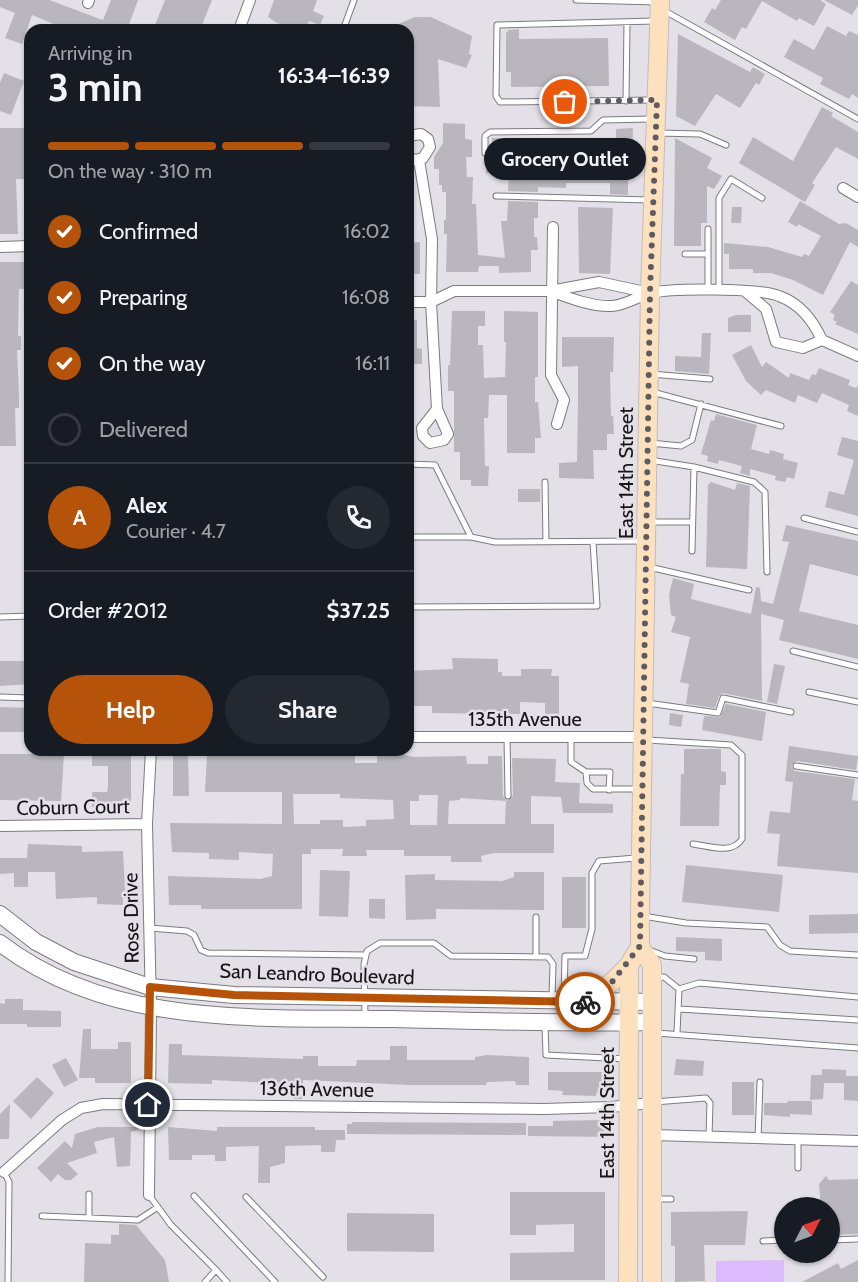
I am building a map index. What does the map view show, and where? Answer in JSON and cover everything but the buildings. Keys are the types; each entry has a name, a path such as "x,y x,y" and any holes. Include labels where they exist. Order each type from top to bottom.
{"main road":[{"name":"East 14th Street","path":"652,1282 652,965 640,946 640,915 648,541 650,293 660,8"},
{"name":"San Leandro Boulevard","path":"0,914 36,942 74,962 150,987 234,995 652,1002"},
{"path":"0,943 22,960 65,981 151,1008 233,1016 629,1022 652,1028"},
{"path":"586,1002 612,982 629,964 640,946"},
{"name":"East 14th Street","path":"628,1282 629,964"}],"street":[{"path":"241,24 250,0"},
{"path":"414,134 417,133 428,139 429,152 414,158 432,239 431,302 437,408"},
{"path":"843,188 858,196"},
{"path":"553,226 550,291 551,375 564,400 557,424"},
{"path":"0,247 24,246"},
{"path":"414,302 431,302 454,291 550,291 599,282 650,293"},
{"path":"550,291 571,299 611,306 650,293 670,290 746,292 779,296 812,317 822,340 858,356"},
{"path":"746,292 766,309 776,342 803,348 822,340"},
{"name":"135th Avenue","path":"414,737 642,738"},
{"name":"Rose Drive","path":"149,1194 148,1105 151,1008 147,824 151,756"},
{"name":"Coburn Court","path":"0,826 147,824"},
{"name":"136th Avenue","path":"2,1171 62,1119 81,1108 103,1104 543,1109 652,1102"},
{"path":"653,1135 858,1141"}],"lane":[{"path":"345,24 354,0"},
{"path":"576,0 660,8 858,119"},
{"path":"657,100 500,102 496,96 497,25 627,22 660,8"},
{"path":"626,101 627,22"},
{"path":"485,153 485,136 490,132 591,131 603,120 700,134 726,145"},
{"path":"713,291 719,198 731,179 762,198"},
{"path":"496,196 654,200"},
{"path":"708,229 708,254 713,291"},
{"path":"685,254 708,254"},
{"path":"649,383 710,379"},
{"path":"649,383 701,404 781,426"},
{"path":"649,452 681,446 692,440 701,404"},
{"path":"649,452 761,486 765,492 767,572"},
{"path":"414,464 435,465 471,537"},
{"path":"692,550 694,467"},
{"path":"544,483 546,542"},
{"path":"804,518 858,532"},
{"path":"648,522 692,522"},
{"path":"414,537 471,537 495,542 648,541"},
{"path":"414,606 597,606 593,542"},
{"path":"647,567 749,590"},
{"path":"0,617 24,616"},
{"path":"793,651 858,668"},
{"path":"809,692 858,702"},
{"path":"0,697 24,698"},
{"path":"643,702 718,713 723,698 791,712"},
{"path":"507,737 508,796"},
{"path":"571,737 571,762 586,772 610,772 609,790"},
{"path":"642,738 730,745 742,755 742,839 738,845 728,849 693,844"},
{"path":"796,766 858,775"},
{"path":"586,772 590,787 609,790 642,789"},
{"path":"558,1001 565,956 585,956 592,929 592,873 599,861 641,857"},
{"path":"640,915 686,923 766,927 780,945 790,951 858,955"},
{"path":"536,917 536,955"},
{"path":"150,928 187,931 194,935 201,950 208,953 366,955"},
{"path":"365,1019 366,955 367,951 380,943 434,943 451,956 536,955 548,957 553,964 558,1001"},
{"path":"640,946 665,956 694,958"},
{"path":"652,976 664,978 679,989"},
{"path":"679,989 699,983 858,997"},
{"path":"677,1033 679,989"},
{"path":"679,1009 858,1020"},
{"path":"545,1022 546,1055 628,1059"},
{"path":"652,1028 677,1033 858,1048"},
{"path":"758,1139 760,1083"},
{"path":"652,1102 665,1099 706,1098 710,1103 709,1137"},
{"path":"798,1140 798,1168"},
{"path":"2,1171 9,1182 8,1282"},
{"path":"89,1194 89,1218"},
{"path":"149,1194 171,1225 227,1282"},
{"path":"194,1196 275,1282"},
{"path":"246,1197 323,1277"},
{"path":"653,1199 671,1199"},
{"path":"42,1216 138,1220 158,1207"},
{"path":"840,1240 858,1239"},
{"path":"763,1241 774,1240"},
{"path":"205,1282 216,1270"}],"shaded area":[{"path":"774,1260 774,1263 784,1263 784,1282 716,1282 716,1261"}],"way so far":[{"path":"565,102 657,100 650,293 649,501 643,680 640,946 629,964 612,982 585,1002"}],"place":[{"name":"Grocery Outlet","path":"565,102"}],"route":[{"path":"148,1105 150,987 234,995 585,1002"}]}
